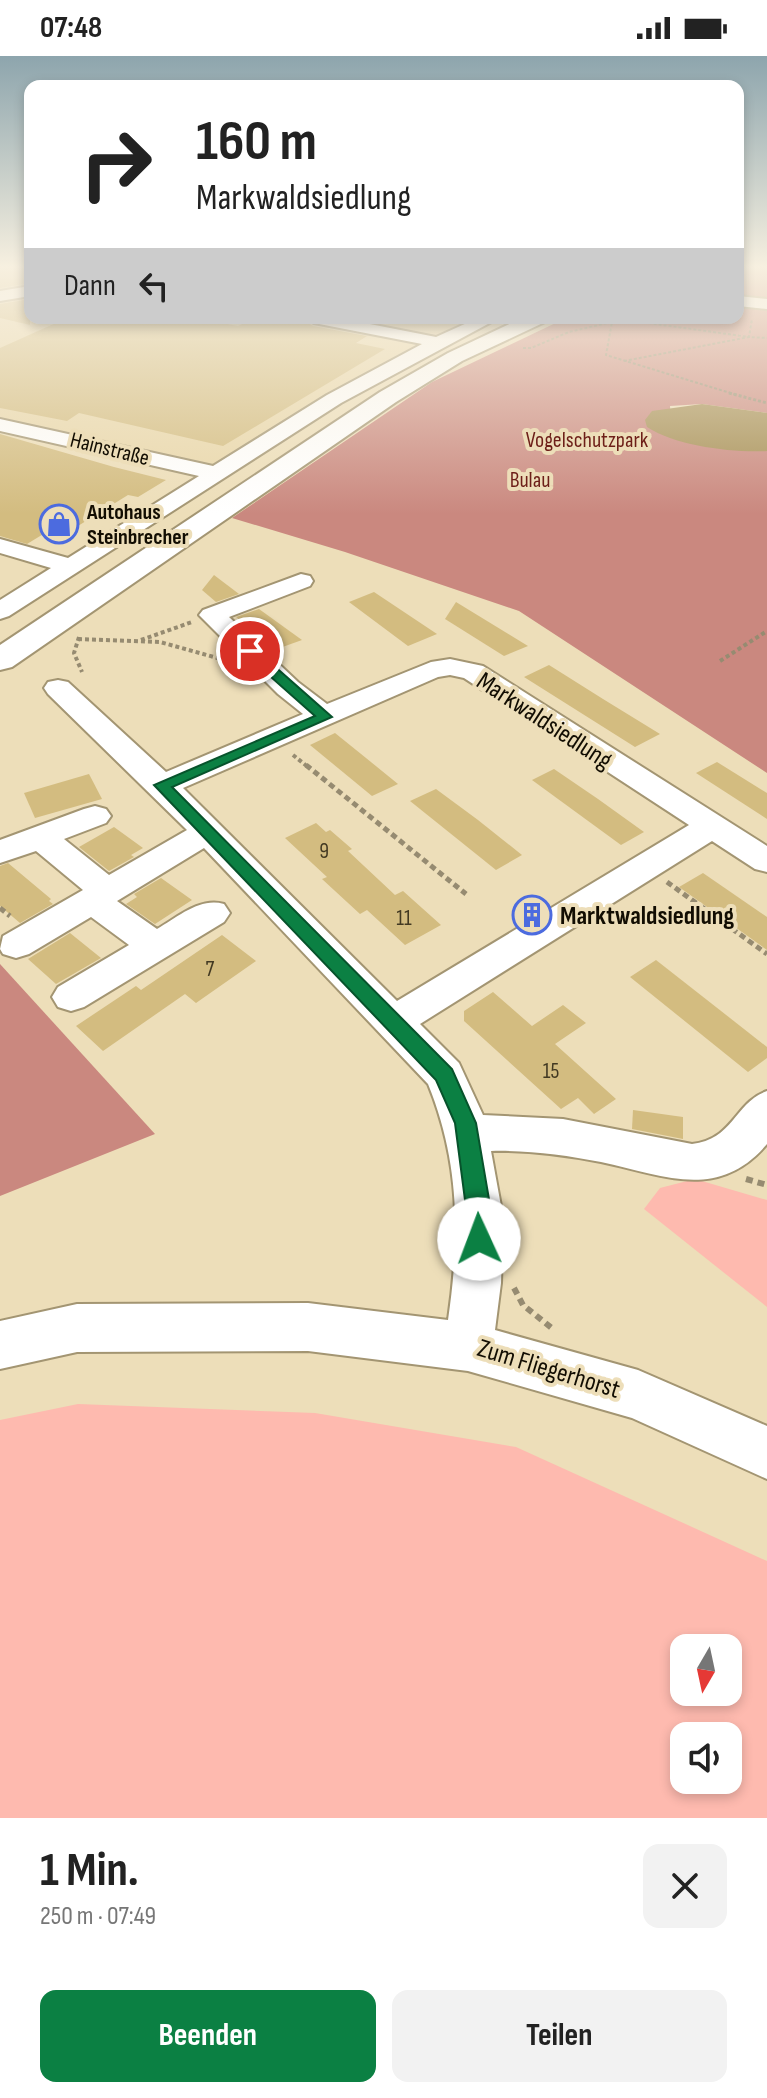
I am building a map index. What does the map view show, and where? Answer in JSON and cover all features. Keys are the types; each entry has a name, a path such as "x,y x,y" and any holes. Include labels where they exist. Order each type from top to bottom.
{"main road":[{"path":"0,634 365,397 449,349"},
{"path":"0,660 388,397 472,349"}],"street":[{"path":"0,611 334,399 425,349"},
{"name":"Hainstraße","path":"0,425 219,474"},
{"path":"0,546 71,566"},
{"path":"301,581 212,615 288,688 325,717"},
{"name":"Markwaldsiedlung","path":"162,785 431,670 450,667 473,672 767,861"},
{"name":"Zum Fliegerhorst","path":"58,688 162,785 445,1075 467,1134 480,1217 477,1283 468,1347 638,1395 767,1453"},
{"path":"0,852 95,816"},
{"path":"394,1022 523,940 648,868 711,826"},
{"path":"16,945 207,832"},
{"path":"40,837 156,947"},
{"path":"71,997 212,913"},
{"path":"467,1134 521,1132 556,1136 691,1163 729,1153 758,1127 767,1108"},
{"path":"0,1345 77,1328 308,1327 468,1347"}],"path":[{"path":"607,349 606,355 623,361 767,403"},
{"path":"623,361 685,349"},
{"path":"137,641 212,615"},
{"path":"720,661 767,631"},
{"path":"78,639 160,642 222,659"},
{"path":"273,740 466,894"},
{"path":"648,868 767,954"},
{"path":"508,1275 523,1305 549,1328 563,1332"}],"shaded area":[{"path":"0,349 413,349 229,474 70,434 0,422"},
{"path":"702,404 767,413 767,451 705,447 673,439 647,427 645,420 652,411"},
{"path":"695,1179 767,1200 767,1307 644,1209 660,1188"},
{"path":"78,1404 315,1413 516,1447 767,1561 767,1818 0,1818 0,1420"}],"green space":[{"name":"Bulau","path":"501,349 767,349 767,413 702,404 670,406 672,438 726,449 767,451 767,773 519,611 345,552 232,518 432,382"},
{"path":"0,964 155,1134 0,1196"}],"building":[{"path":"0,349 385,349 223,446 79,413 67,421 0,408"},
{"path":"0,434 166,480 138,497 128,495 65,534 50,530 27,544 0,536"},
{"path":"214,575 239,594 216,602 202,590"},
{"path":"374,592 437,634 408,646 349,602"},
{"path":"456,602 528,646 504,656 445,619"},
{"path":"259,609 302,640 277,649 236,617"},
{"path":"549,665 660,734 635,747 524,677"},
{"path":"335,733 398,784 372,796 310,745"},
{"path":"717,762 767,793 767,819 696,773"},
{"path":"554,769 644,832 621,845 532,780"},
{"path":"89,774 102,799 35,818 24,793"},
{"path":"436,789 522,855 496,870 410,801"},
{"path":"316,823 326,832 330,830 352,849 348,851 395,895 403,891 441,925 405,945 367,910 360,914 322,879 327,877 285,838"},
{"path":"114,827 143,848 131,855 134,857 109,871 79,847"},
{"path":"8,863 53,904 20,923 0,906 0,866"},
{"path":"703,873 767,917 767,950 679,887"},
{"path":"161,878 192,900 155,924 126,904 137,897 134,894"},
{"path":"70,933 101,958 56,984 28,959"},
{"path":"222,935 256,961 196,1003 185,994 103,1051 76,1026 136,986 141,990"},
{"path":"656,960 767,1047 767,1058 748,1072 630,977"},
{"path":"493,992 532,1026 563,1005 586,1023 555,1044 616,1099 594,1114 578,1098 561,1109 464,1021 464,1011"},
{"path":"633,1110 683,1117 683,1139 632,1129"}],"place":[{"name":"Autohaus Steinbrecher","path":"59,524"},
{"name":"Marktwaldsiedlung","path":"532,915"}],"route":[{"path":"250,651 288,688 325,717 162,785 445,1075 465,1123 480,1217 479,1239"}],"park label":[{"name":"Vogelschutzpark","path":"587,439"}]}
